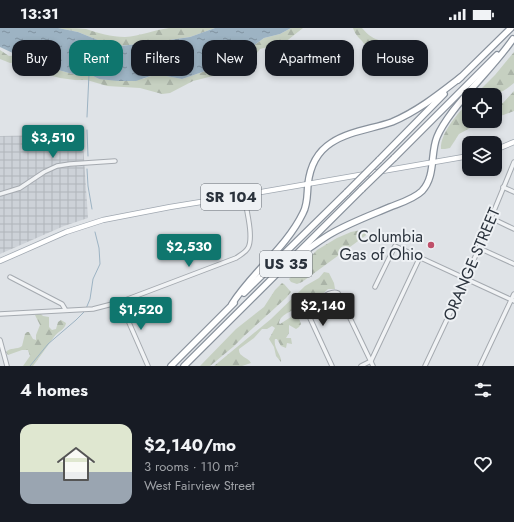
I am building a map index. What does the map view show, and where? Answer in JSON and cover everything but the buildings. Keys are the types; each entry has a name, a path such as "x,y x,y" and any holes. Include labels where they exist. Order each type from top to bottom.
{"highway":[{"name":"US 35","path":"171,366 379,160 502,35 511,28"},
{"path":"291,260 320,240 335,232 418,194 426,185 434,162 435,142 441,128 466,94 513,38"},
{"name":"US 35","path":"184,366 500,54"},
{"path":"232,304 239,293 296,227 304,212 312,166 319,153 332,142 392,122 414,111 461,77"}],"main road":[{"path":"502,147 514,142"},
{"name":"SR 104","path":"0,261 66,232 102,220 138,212 462,157"}],"street":[{"path":"0,194 20,188 44,172 57,166 115,161"},
{"name":"ORANGE STREET","path":"425,366 466,279 514,162"},
{"path":"503,187 514,192"},
{"path":"0,314 99,308 120,302 236,258 247,248 250,238 244,195"},
{"path":"491,218 514,229"},
{"path":"375,287 395,246 420,256 513,301"},
{"path":"478,248 514,264"},
{"path":"361,366 371,360 420,256"},
{"path":"10,277 62,304 65,309"},
{"path":"332,366 309,316 309,312 313,306 329,293 335,291 338,293 373,366"},
{"path":"480,366 513,301 514,294"},
{"path":"120,302 148,366"},
{"path":"0,340 7,366"}],"shaded area":[{"path":"82,128 88,218 64,226 0,254 0,136 54,135"}],"green space":[{"path":"58,28 86,29 110,36 125,37 169,28 215,28 190,37 170,40 131,40 131,45 123,46 123,40 98,40 78,32"},
{"path":"291,28 303,28 288,40 265,40 265,48 260,49 257,53 257,43 264,38 280,34"},
{"path":"353,28 362,28 378,40 362,40 362,41"},
{"path":"0,50 9,56 12,56 12,63 0,59"},
{"path":"514,52 514,83 502,92 502,88 482,88"},
{"path":"61,71 69,73 69,76 93,76 99,79 143,79 151,76 166,76 182,79 202,72 202,76 213,76 193,81 170,93 162,94 140,88 107,86 87,80 75,80 53,76 61,76"},
{"path":"514,91 514,111 502,115 503,103"},
{"path":"462,110 462,128 470,128 459,134 450,148 441,149 444,136 455,117"},
{"path":"366,229 370,231 365,236 302,282 297,284 291,282 289,279 317,250 337,238 351,232"},
{"path":"324,272 329,273 335,289 328,289 308,308 305,307 303,302 301,302 296,308 280,319 280,324 297,313 301,324 296,329 289,325 289,333 286,338 291,338 292,344 287,343 286,348 281,346 277,339 275,339 275,345 281,362 276,356 274,347 269,339 275,328 272,326 267,329 262,329 254,338 239,349 240,354 251,363 242,366 214,366 271,319 305,286 319,278"},
{"path":"282,283 291,292 286,298 210,366 200,366 236,329 264,307 275,290"},
{"path":"40,313 43,316 49,317 49,327 52,330 56,329 58,322 61,320 66,323 63,329 57,333 33,366 23,366 30,356 28,350 22,350 8,355 6,352 22,346 25,334 27,332 29,332 33,339 36,340 36,335 40,325 35,315"}],"water":[{"path":"0,28 58,28 78,32 98,40 69,40 69,73 61,71 61,40 12,40 12,53 0,47"},
{"path":"215,28 291,28 280,34 264,38 257,43 257,40 202,40 202,72 194,75 194,40 170,40 190,37"},
{"path":"131,45 131,76 150,76 136,81 99,79 93,76 123,76 123,46"},
{"path":"166,76 191,76 182,79"}],"waterway":[{"path":"87,117 89,76"},
{"path":"87,130 88,156"},
{"path":"87,169 92,209"},
{"path":"30,366 48,344 85,311 90,299 93,279 100,264 99,248 95,232"}],"place":[{"name":"Columbia Gas of Ohio","path":"431,245"}]}
